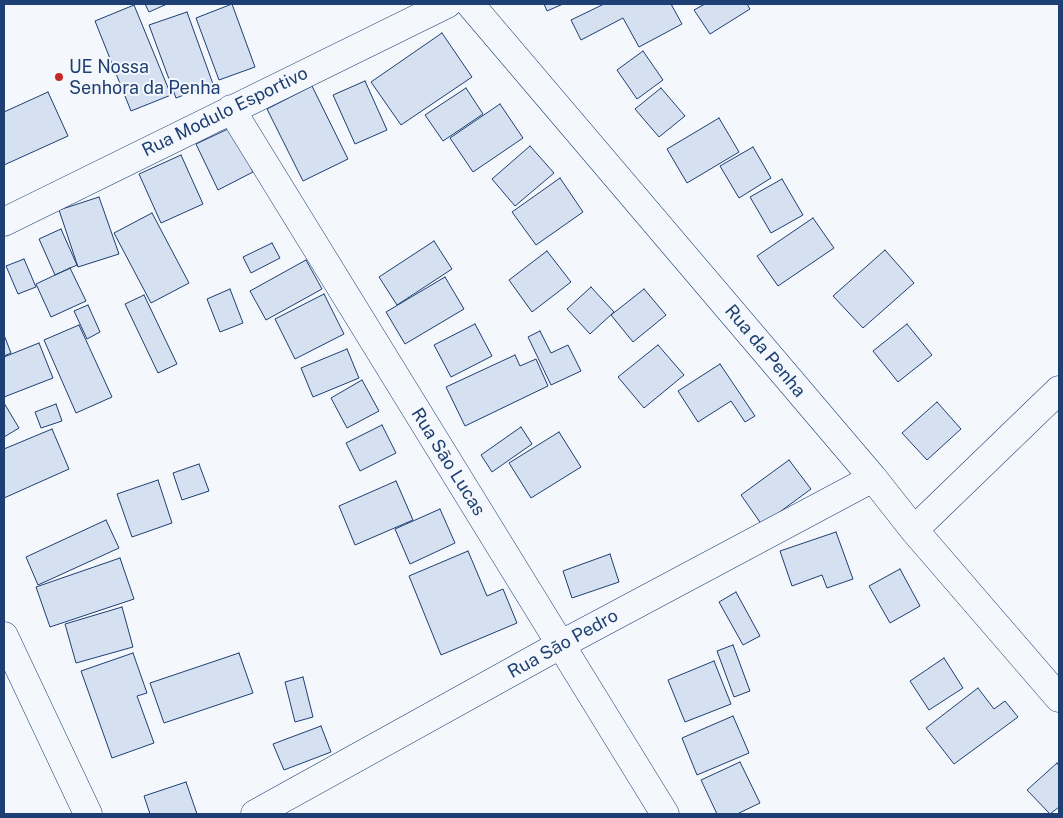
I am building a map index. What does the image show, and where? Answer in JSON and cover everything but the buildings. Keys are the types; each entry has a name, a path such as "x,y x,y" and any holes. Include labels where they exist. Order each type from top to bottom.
{"street":[{"name":"Rua Modulo Esportivo","path":"4,222 447,4"},
{"name":"Rua da Penha","path":"470,4 873,478 914,530 1059,698"},
{"name":"Rua São Lucas","path":"231,109 666,814"},
{"path":"914,530 1059,390"},
{"name":"Rua São Pedro","path":"255,814 560,645 873,478"},
{"path":"4,636 88,814"}],"place":[{"name":"UE Nossa Senhora da Penha","path":"59,77"}]}
